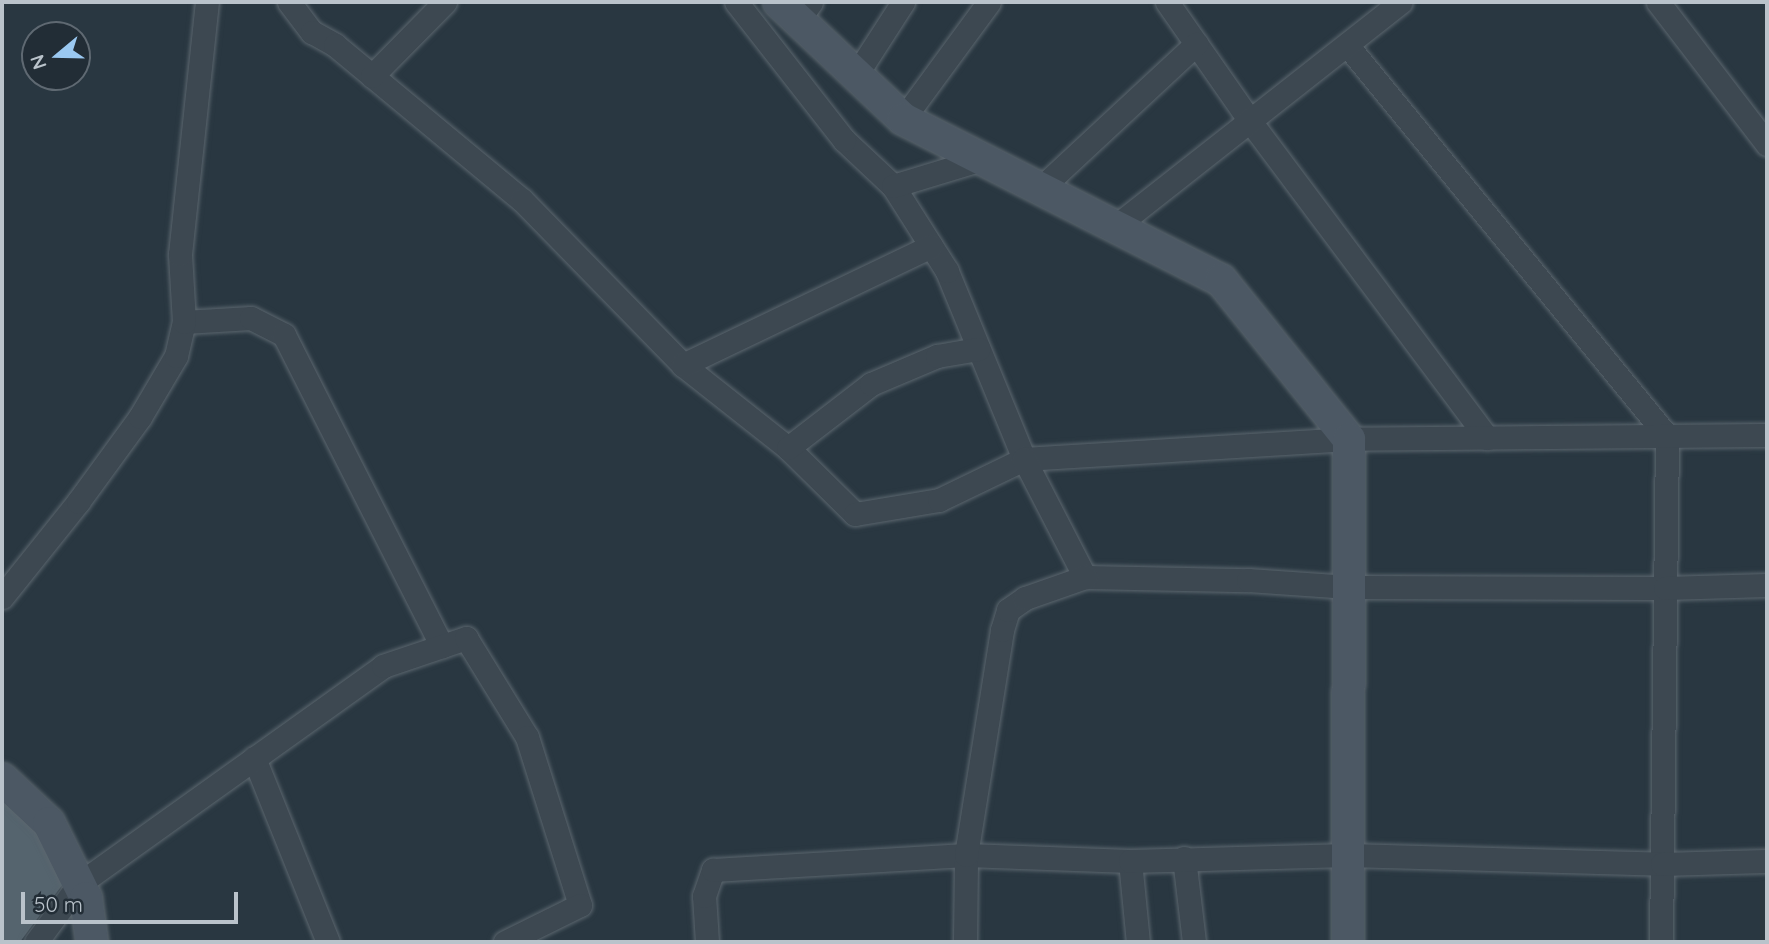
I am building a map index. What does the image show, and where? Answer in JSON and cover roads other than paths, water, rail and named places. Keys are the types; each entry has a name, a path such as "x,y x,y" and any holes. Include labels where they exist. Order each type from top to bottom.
{"street":[{"path":"2,597 78,502 140,417 176,356 184,322 180,254 207,2"},
{"path":"289,2 312,32 335,45 522,200 683,365 788,448 855,514 939,500 1024,459 1349,439 1767,435"},
{"path":"372,76 445,2"},
{"path":"736,2 844,140 893,186 947,271 1024,459 1085,577"},
{"path":"856,75 903,2"},
{"path":"903,119 989,2"},
{"path":"1167,2 1250,121 1487,438"},
{"path":"1116,226 1401,2"},
{"path":"1658,2 1760,119 1767,144"},
{"path":"796,8 856,75 903,119 1221,279 1349,439 1348,942"},
{"path":"1041,188 1196,44"},
{"path":"1347,45 1667,436 1661,942"},
{"path":"893,186 982,159"},
{"path":"683,365 931,246"},
{"path":"184,322 251,318 284,335 442,646"},
{"path":"788,448 871,384 937,356 978,349"},
{"path":"965,942 966,855 1002,630 1008,610 1025,598 1085,577 1248,580 1349,587 1665,588 1767,585"},
{"path":"36,942 79,884 383,666 466,638 527,737 580,905 505,942"},
{"path":"254,758 328,942"},
{"path":"3,783 48,823 86,898 92,942"},
{"path":"707,942 704,896 713,870 966,855 1130,861 1348,855 1661,864 1767,861"},
{"path":"1184,858 1194,942"},
{"path":"1130,861 1138,942"}]}
